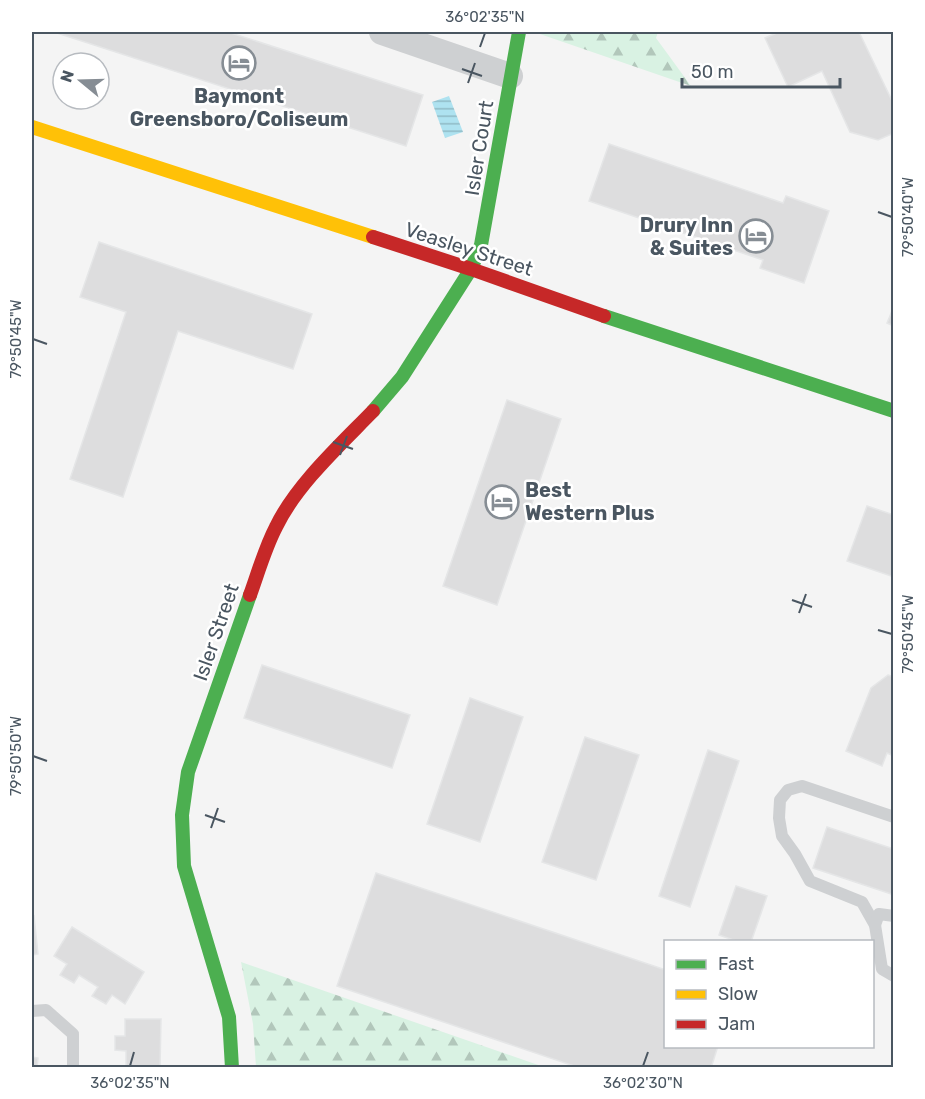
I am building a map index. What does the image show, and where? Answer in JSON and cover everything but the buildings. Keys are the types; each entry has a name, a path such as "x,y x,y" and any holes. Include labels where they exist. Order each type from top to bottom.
{"street":[{"path":"382,32 510,76"},
{"name":"Isler Court","path":"471,269 481,245 488,211 519,32"},
{"name":"Veasley Street","path":"32,127 471,269 635,327 894,411"},
{"name":"Isler Street","path":"232,1068 229,1017 184,866 182,814 188,772 241,618 276,526 310,477 378,406 402,377 471,269"}],"lane":[{"path":"894,817 802,786 788,790 780,800 779,818 782,836 810,881 862,902 875,925 882,969 894,976"},
{"path":"875,925 879,914 894,916"},
{"path":"32,1011 46,1010 74,1034 73,1068"}],"green space":[{"path":"658,32 656,38 691,86 537,33"},
{"path":"241,962 544,1067 256,1067 253,1024"}],"water":[{"path":"449,96 463,132 445,138 432,102"}],"traffic: fast":[{"path":"373,411 402,377 471,269 481,245 519,32"},
{"path":"604,316 894,411"},
{"path":"232,1068 229,1017 184,866 182,815 188,772 250,595"}],"traffic: slow":[{"path":"32,127 373,237"}],"traffic: jam":[{"path":"373,237 604,316"},
{"path":"250,595 268,543 295,496 320,466 373,411"}],"place":[{"name":"Baymont Greensboro/Coliseum","path":"239,63"},
{"name":"Drury Inn & Suites","path":"756,236"},
{"name":"Best Western Plus","path":"502,502"}]}
